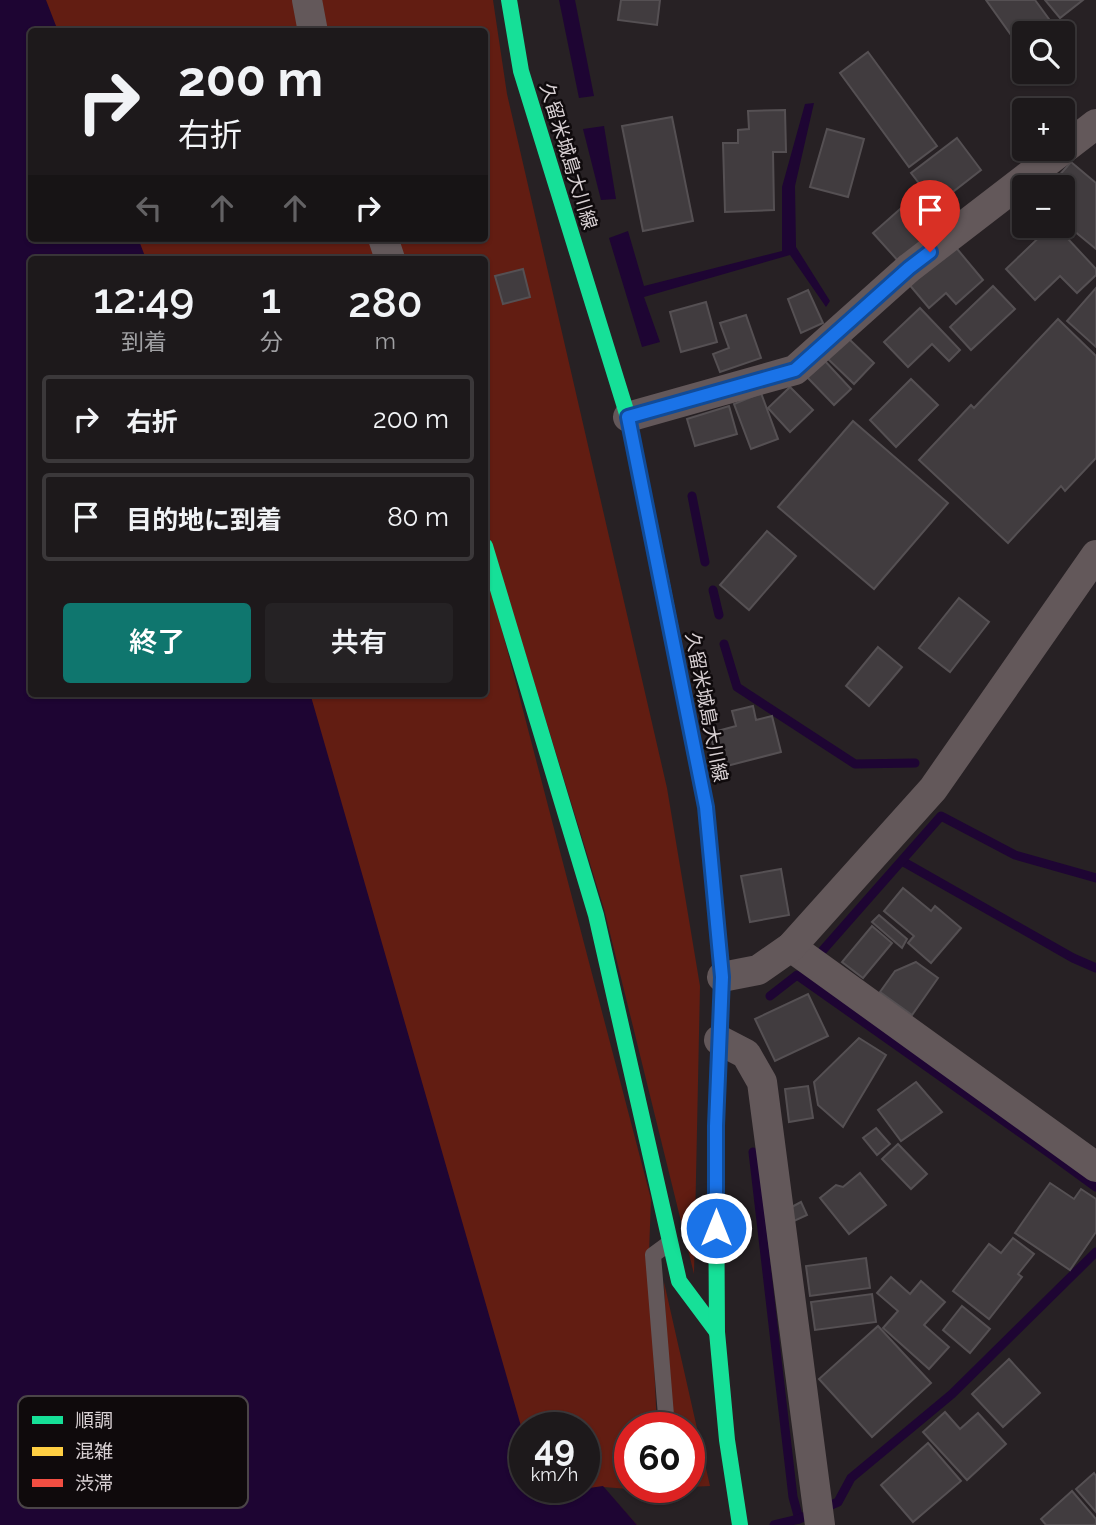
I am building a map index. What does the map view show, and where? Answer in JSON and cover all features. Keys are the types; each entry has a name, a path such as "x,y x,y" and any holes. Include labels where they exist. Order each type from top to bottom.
{"main road":[{"name":"久留米城島大川線","path":"509,0 521,71 628,417 706,807 722,977 716,1126 717,1332 727,1440 740,1525"},
{"path":"488,556 596,915 679,1281 717,1332"}],"street":[{"path":"307,0 312,28"},
{"path":"628,417 795,370 909,268 1096,124"},
{"path":"722,977 758,971 791,947 933,789 1096,555"},
{"path":"791,947 1096,1167"},
{"path":"719,1040 746,1054 762,1082 820,1525"}],"lane":[{"path":"666,1412 653,1255 670,1242"}],"shaded area":[{"path":"0,0 300,0 308,28 28,28"},
{"path":"0,0 46,0 57,28 28,28 28,242 140,242 145,256 28,256 28,697 311,697 517,1412 509,1412 509,1503 600,1503 600,1486 603,1486 614,1499 614,1503 618,1503 637,1525 0,1525"},
{"path":"317,0 493,0 507,94 667,788 700,986 694,1274 604,909 488,533 488,256 395,256 390,242 488,242 488,28 318,28"},
{"path":"559,0 575,0 594,96 579,98"},
{"path":"814,103 795,186 796,247 830,301 826,307 790,255 644,297 660,342 642,347 609,238 628,231 644,286 782,251 782,187 805,104"},
{"path":"604,126 616,199 601,200 583,129"},
{"path":"52,242 379,242 384,256 58,256"},
{"path":"488,576 651,1199 649,1253 656,1412 614,1412 614,1488 603,1487 614,1503 617,1503 637,1525 466,1525 246,697 488,697"},
{"path":"664,1282 693,1412 670,1412"},
{"path":"705,1464 710,1486 705,1486"}],"building":[{"path":"621,0 660,0 657,25 618,20"},
{"path":"986,0 1035,0 1050,21 1012,21 1012,36"},
{"path":"1045,0 1083,0 1060,18"},
{"path":"868,52 937,146 909,167 840,73"},
{"path":"785,110 786,152 773,152 774,210 725,212 723,143 738,143 738,130 749,129 748,111"},
{"path":"672,117 693,221 643,231 622,126"},
{"path":"827,129 864,139 848,197 810,187"},
{"path":"957,138 981,170 936,205 911,173"},
{"path":"1071,162 1096,183 1096,249 1075,232 1075,175 1060,175"},
{"path":"916,195 943,226 900,263 873,233"},
{"path":"1038,238 1067,238 1096,269 1096,275 1077,293 1060,276 1035,300 1006,269"},
{"path":"953,244 983,280 956,304 946,293 929,308 908,283"},
{"path":"523,269 530,297 503,304 495,276"},
{"path":"993,286 1015,309 971,350 950,327"},
{"path":"1096,288 1096,347 1067,321"},
{"path":"808,290 823,323 801,333 788,299"},
{"path":"706,302 717,342 681,352 670,312"},
{"path":"920,308 960,350 949,361 932,344 908,367 884,342"},
{"path":"746,315 761,358 720,372 713,354 729,348 720,323"},
{"path":"1058,319 1096,356 1096,458 1065,491 1061,486 1008,543 919,460 971,405 974,408"},
{"path":"848,338 874,363 854,384 827,358"},
{"path":"823,359 851,389 834,405 806,376"},
{"path":"911,379 938,405 896,447 870,420"},
{"path":"790,387 813,410 790,432 768,408"},
{"path":"761,393 778,439 751,449 734,404"},
{"path":"729,406 737,434 695,446 687,419"},
{"path":"853,421 948,503 874,589 778,507"},
{"path":"767,531 796,556 749,610 720,585"},
{"path":"959,598 989,622 950,672 919,648"},
{"path":"878,647 902,667 869,706 846,686"},
{"path":"753,706 756,720 772,716 781,752 719,768 710,733 736,726 732,711"},
{"path":"781,869 789,915 750,922 741,876"},
{"path":"903,888 931,911 935,906 961,928 931,963 908,943 914,936 884,911"},
{"path":"879,915 907,939 902,948 872,922"},
{"path":"872,926 892,943 863,978 842,962"},
{"path":"916,962 938,978 912,1015 880,992 895,971"},
{"path":"808,994 828,1036 775,1061 755,1019"},
{"path":"859,1038 886,1055 843,1127 818,1105 814,1082"},
{"path":"916,1082 942,1112 901,1141 878,1110"},
{"path":"808,1086 813,1118 789,1122 785,1089"},
{"path":"876,1128 890,1144 877,1155 863,1138"},
{"path":"898,1144 927,1174 911,1189 882,1159"},
{"path":"860,1173 886,1205 849,1234 820,1198 836,1185 843,1187"},
{"path":"1050,1183 1074,1199 1081,1189 1096,1199 1096,1232 1070,1270 1015,1233"},
{"path":"801,1202 807,1215 794,1221 788,1209"},
{"path":"1013,1238 1034,1254 1018,1274 1022,1277 989,1319 953,1291 989,1244 1001,1253"},
{"path":"866,1258 870,1288 810,1296 806,1266"},
{"path":"891,1277 910,1294 921,1281 945,1302 924,1325 949,1347 929,1369 883,1328 898,1311 877,1293"},
{"path":"872,1294 876,1322 815,1330 811,1302"},
{"path":"962,1306 990,1329 970,1353 943,1330"},
{"path":"878,1326 931,1383 872,1437 819,1379"},
{"path":"1009,1359 1040,1393 1003,1427 972,1394"},
{"path":"945,1412 960,1429 978,1413 1006,1444 967,1480 923,1432"},
{"path":"928,1443 961,1481 913,1522 881,1485"},
{"path":"1094,1473 1096,1476 1096,1512 1076,1489"},
{"path":"1072,1491 1096,1519 1096,1524 1046,1525 1041,1519"}],"waterway":[{"path":"692,496 705,562"},
{"path":"713,590 719,615"},
{"path":"724,644 737,687 855,764 915,763"},
{"path":"823,950 941,816 1015,855 1096,878"},
{"path":"902,861 1073,958 1096,968"},
{"path":"770,996 797,975 1096,1187"},
{"path":"753,1152 793,1497 799,1519"},
{"path":"774,1525 799,1519 838,1502 851,1478 952,1394 1096,1252"}],"traffic: fast":[{"path":"509,0 521,71 628,417 661,580"},
{"path":"488,556 596,915 679,1281 717,1332"},
{"path":"716,1172 717,1332 727,1440 740,1525"}],"traffic: slow":[{"path":"661,580 706,807 719,946"}],"traffic: jam":[{"path":"716,1172 722,977 719,946"}],"route":[{"path":"716,1228 716,1126 722,977 706,807 628,417 795,370 930,252"}]}
